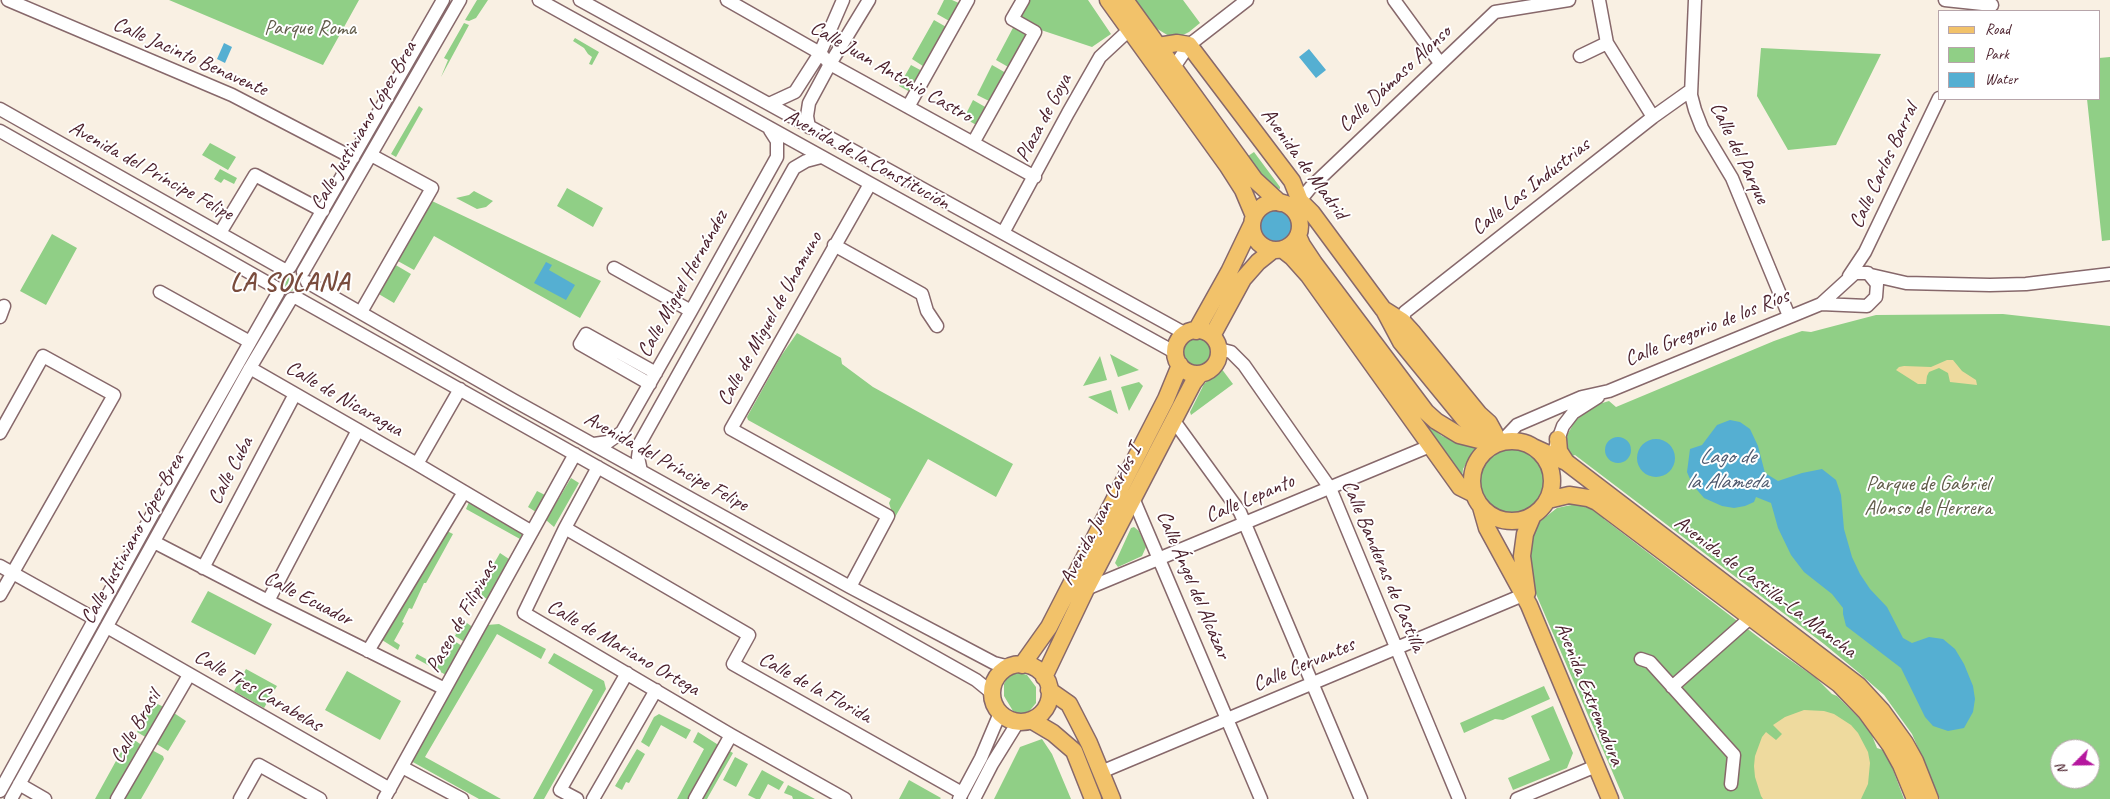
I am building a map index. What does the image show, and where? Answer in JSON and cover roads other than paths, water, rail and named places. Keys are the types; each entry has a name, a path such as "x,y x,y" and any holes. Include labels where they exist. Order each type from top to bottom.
{"main road":[{"path":"1108,0 1243,190 1253,220 1253,233 1258,242 1264,247 1278,250 1292,257 1309,276 1460,487 1478,500 1492,516 1508,521 1520,520 1533,515 1548,500 1555,461 1559,451 1558,439"},
{"name":"Avenida de Madrid","path":"1125,0 1255,180 1291,204 1312,213 1383,309 1401,342 1464,419 1479,431 1498,441"},
{"path":"1158,46 1177,43 1188,45"},
{"name":"Avenida de Madrid","path":"1188,45 1292,182 1291,204"},
{"path":"1253,220 1260,209 1266,205 1291,204 1300,220 1298,236 1302,246 1426,412 1442,425 1459,435 1498,441"},
{"name":"Avenida Juan Carlos I","path":"1203,337 1229,272 1253,220"},
{"path":"1278,250 1292,244 1298,236"},
{"name":"Avenida Juan Carlos I","path":"1016,666 1050,627 1166,399 1178,359 1178,343 1203,337 1258,262 1278,250"},
{"name":"Avenida de Madrid","path":"1383,309 1402,321 1479,414 1489,423 1498,441"},
{"name":"Avenida Juan Carlos I","path":"1046,684 1086,589 1193,383 1200,374 1208,371 1215,365 1218,357 1203,337"},
{"path":"1178,359 1187,371 1200,374"},
{"path":"1478,500 1472,481 1474,468 1480,457 1498,441"},
{"name":"Avenida de Castilla-La Mancha","path":"1498,441 1518,441 1533,447 1555,461 1858,685 1882,711 1904,743 1915,761 1930,799"},
{"name":"Avenida de Castilla-La Mancha","path":"1548,500 1569,496 1588,498 1597,502 1839,684 1866,712 1890,745 1901,765 1915,799"},
{"name":"Avenida Extremadura","path":"1478,500 1487,528 1526,600 1610,799"},
{"name":"Avenida Extremadura","path":"1526,600 1522,556 1525,534 1533,515"},
{"path":"1094,799 1074,751 1053,733 1024,721 1009,720 1000,713 994,704 992,693 998,676 1016,666 1034,668 1046,684 1069,704 1089,743 1112,799"},
{"path":"1024,721 1038,716 1045,708 1049,698 1046,684"}],"street":[{"name":"Calle Jacinto Benavente","path":"8,0 232,95 353,158"},
{"name":"Calle Justiniano López Brea","path":"287,268 323,211 444,0"},
{"name":"Calle Justiniano López Brea","path":"305,277 371,155 460,0"},
{"name":"Avenida de la Constitución","path":"539,0 870,184 1178,359"},
{"name":"Avenida de la Constitución","path":"580,0 1003,233 1203,337"},
{"name":"Calle Juan Antonio Castro","path":"728,0 820,53 830,64 1034,177"},
{"path":"768,104 795,92 820,53 844,0"},
{"path":"810,127 808,116 809,103 869,0"},
{"path":"908,107 968,0"},
{"path":"973,143 1035,32 1012,19 1023,0"},
{"path":"1174,67 1188,45 1247,0"},
{"path":"1394,0 1440,63"},
{"name":"Calle Dámaso Alonso","path":"1291,204 1311,188 1495,12 1569,0"},
{"path":"1599,0 1607,43 1653,117"},
{"name":"Calle del Parque","path":"1695,0 1691,90 1693,105 1699,123 1732,178 1789,316"},
{"path":"1945,0 1991,5"},
{"name":"Plaza de Goya","path":"1003,233 1100,57 1129,30"},
{"path":"1580,56 1607,43"},
{"name":"Calle Las Industrias","path":"1402,321 1405,312 1653,117 1691,90"},
{"name":"Calle Carlos Barral","path":"1846,281 1865,252 1938,100"},
{"name":"Avenida del Príncipe Felipe","path":"0,109 220,233 287,268"},
{"name":"Calle Miguel Hernández","path":"594,444 608,442 622,432 777,157 775,135 766,127"},
{"name":"Avenida del Príncipe Felipe","path":"0,131 276,290"},
{"path":"361,312 432,188 371,155"},
{"name":"Calle Miguel Hernández","path":"642,470 638,457 640,443 794,168 806,161 821,157"},
{"path":"220,233 255,176 323,211"},
{"name":"Calle de Miguel de Unamuno","path":"850,587 888,516 731,429 870,184"},
{"path":"834,245 922,294 927,312 937,326"},
{"name":"Calle Carlos Barral","path":"1865,252 1865,264 1869,274"},
{"path":"287,268 305,277 305,291 294,299 284,298 276,290 276,276 287,268"},
{"path":"614,268 691,310"},
{"name":"Calle Gregorio de los Ríos","path":"1821,304 1857,273 1906,283 2026,284 2110,274"},
{"path":"1869,274 1878,285 1877,296"},
{"name":"Avenida del Príncipe Felipe","path":"305,277 361,312 513,400 850,587 994,663 1016,666"},
{"path":"1846,281 1845,295 1853,304"},
{"name":"Calle Gregorio de los Ríos","path":"1609,390 1821,304 1865,306 1891,288 1906,283"},
{"name":"Calle Justiniano López Brea","path":"0,791 156,506 250,342 276,290"},
{"path":"160,292 250,342"},
{"name":"Calle Justiniano López Brea","path":"11,799 250,368 294,299"},
{"name":"Avenida del Príncipe Felipe","path":"294,299 460,389 976,680 992,693"},
{"path":"586,334 653,379 580,344 586,334"},
{"name":"Calle Banderas de Castilla","path":"1203,337 1231,352 1244,365 1330,488 1459,799"},
{"path":"0,433 43,356 114,394 0,595"},
{"name":"Calle de Nicaragua","path":"250,368 532,532"},
{"name":"Calle de Nicaragua","path":"417,464 460,389"},
{"path":"1498,441 1517,425 1582,397 1609,390"},
{"path":"1558,439 1562,426 1573,413 1609,390"},
{"name":"Calle Cuba","path":"203,568 296,394"},
{"path":"1174,421 1240,512 1361,799"},
{"path":"268,601 358,430"},
{"name":"Calle Lepanto","path":"1086,589 1430,446"},
{"name":"Paseo de Filipinas","path":"387,794 575,454"},
{"name":"Calle de Mariano Ortega","path":"598,467 565,528 524,613 731,735 845,799"},
{"path":"368,651 464,492"},
{"name":"Calle Ángel del Alcázar","path":"1134,498 1161,558 1261,799"},
{"name":"Calle de la Florida","path":"565,528 749,635 733,664 961,796"},
{"name":"Calle Ecuador","path":"154,542 445,689"},
{"path":"0,566 95,619"},
{"name":"Calle Cervantes","path":"1101,772 1396,648 1526,600"},
{"path":"1672,687 1750,618"},
{"name":"Calle Tres Carabelas","path":"107,627 387,794"},
{"path":"1641,659 1650,662 1734,755 1731,784"},
{"path":"577,799 560,790 627,673"},
{"name":"Calle Brasil","path":"117,799 190,675"},
{"path":"593,799 656,690"},
{"path":"961,796 1000,713"},
{"path":"974,799 992,764 1024,721"},
{"path":"695,799 731,735"},
{"path":"240,799 259,765 320,799"},
{"path":"1518,799 1596,766"},
{"path":"402,767 462,799"},
{"path":"19,784 45,799"}],"water":[{"path":"224,43 232,47 225,63 217,59"},
{"path":"1309,49 1326,70 1316,78 1299,57"},
{"path":"1276,210 1288,214 1292,226 1288,238 1276,242 1264,238 1260,226 1264,214"},
{"path":"546,262 552,265 549,270 575,285 566,300 534,283"},
{"name":"Lago de la Alameda","path":"1730,420 1740,422 1750,429 1758,446 1765,473 1778,481 1822,469 1836,480 1841,495 1844,529 1852,557 1870,589 1887,607 1903,638 1912,643 1929,637 1943,639 1955,649 1964,664 1973,686 1975,699 1973,712 1964,728 1948,731 1933,726 1925,717 1901,668 1846,626 1843,608 1832,594 1804,572 1791,555 1778,528 1771,503 1756,497 1754,502 1745,506 1734,508 1722,506 1704,498 1692,484 1687,472 1690,449 1702,445 1717,425"},
{"path":"1618,437 1627,441 1631,450 1627,459 1618,463 1609,459 1605,450 1609,441"},
{"path":"1656,439 1670,444 1675,458 1670,472 1656,477 1642,472 1637,458 1642,444"}],"district":[{"name":"LA SOLANA","path":"290,283"}],"park label":[{"name":"Parque Roma","path":"310,28"},
{"name":"Parque de Gabriel Alonso de Herrera","path":"1928,496"}]}
